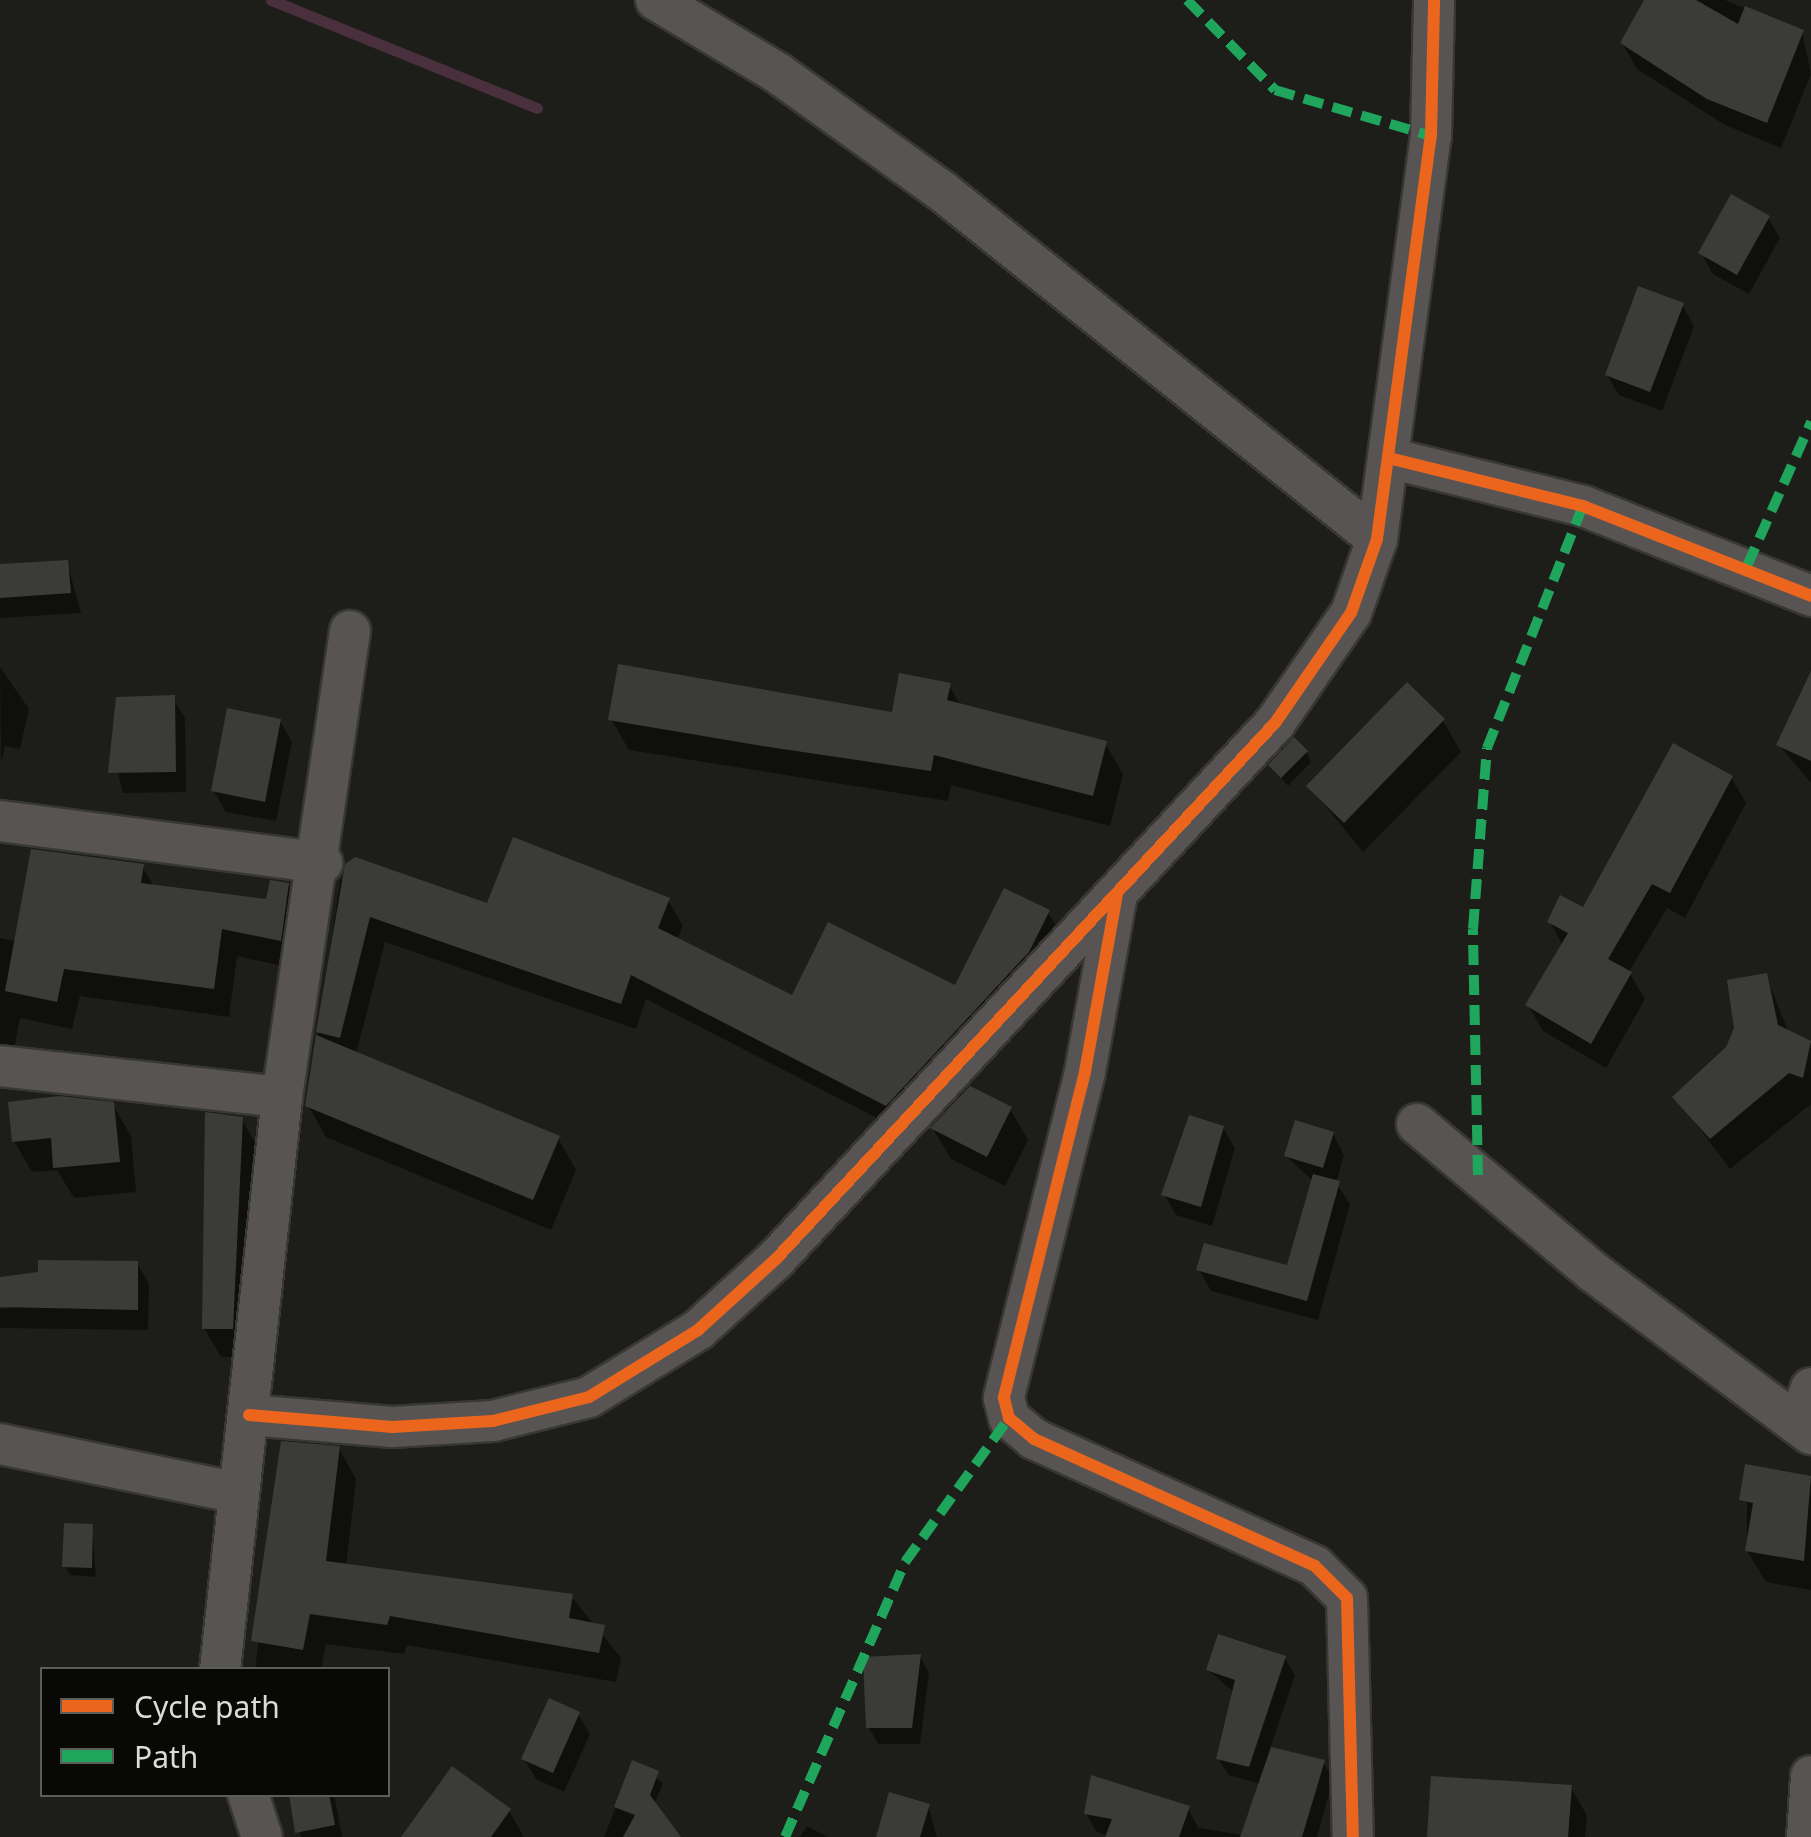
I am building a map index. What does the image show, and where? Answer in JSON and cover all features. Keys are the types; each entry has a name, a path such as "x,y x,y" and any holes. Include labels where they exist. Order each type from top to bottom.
{"street":[{"path":"656,0 779,74 942,192 1055,291 1378,539"},
{"path":"249,1415 409,1426 494,1421 589,1397 698,1330 776,1259 1276,723 1351,613 1378,539 1393,459 1431,136 1434,0"},
{"path":"1393,459 1583,506 1811,596"},
{"path":"220,1667 234,1492 249,1415 282,1097 322,862 350,632"},
{"path":"0,821 322,862"},
{"path":"1117,894 1084,1072 1004,1398 1008,1418 1034,1439 1315,1566 1346,1598 1353,1837"},
{"path":"0,1066 282,1097"},
{"path":"1417,1124 1592,1271 1807,1414"},
{"path":"0,1444 234,1492"},
{"path":"1806,1837 1811,1776"},
{"path":"249,1797 260,1837"}],"building":[{"path":"1644,0 1696,0 1738,24 1745,6 1804,30 1767,123 1707,99 1620,43"},
{"path":"1731,194 1770,216 1737,275 1698,253"},
{"path":"1638,286 1684,303 1650,392 1605,375"},
{"path":"68,560 71,593 0,598 0,564"},
{"path":"618,664 892,712 899,673 951,683 947,700 1107,741 1093,796 934,755 931,771 769,747 608,720"},
{"path":"1811,671 1811,761 1776,745"},
{"path":"1407,682 1445,719 1344,823 1306,786"},
{"path":"175,695 176,772 108,773 116,697"},
{"path":"227,708 281,719 265,802 211,791"},
{"path":"1294,737 1308,751 1281,778 1268,765"},
{"path":"1673,743 1733,776 1670,893 1652,884 1608,959 1632,972 1591,1044 1525,1005 1568,933 1547,922 1560,895 1583,907"},
{"path":"513,837 670,898 658,928 792,995 828,922 955,985 1004,888 1050,910 1029,952 886,1106 631,975 621,1004 370,917 340,1038 316,1032 345,864 355,857 487,903"},
{"path":"31,849 144,864 141,883 266,899 270,880 289,883 281,941 222,929 214,989 64,969 57,1002 5,991"},
{"path":"1767,973 1778,1025 1811,1041 1803,1078 1789,1073 1710,1139 1672,1097 1726,1047 1734,1028 1727,980"},
{"path":"316,1035 560,1136 533,1200 305,1106"},
{"path":"970,1086 1012,1107 987,1157 930,1128"},
{"path":"59,1096 114,1102 120,1162 53,1168 51,1138 12,1142 8,1102"},
{"path":"205,1112 243,1117 233,1329 202,1329"},
{"path":"1189,1115 1224,1126 1201,1207 1161,1195"},
{"path":"1295,1120 1334,1132 1323,1168 1284,1156"},
{"path":"1313,1174 1340,1181 1307,1301 1196,1270 1204,1243 1287,1265"},
{"path":"38,1260 138,1261 138,1310 0,1307 0,1277 38,1272"},
{"path":"281,1441 340,1446 326,1561 573,1594 569,1618 605,1625 599,1653 390,1616 387,1625 310,1614 303,1650 251,1641"},
{"path":"1745,1464 1811,1476 1804,1561 1745,1551 1753,1503 1739,1500"},
{"path":"64,1523 93,1524 92,1568 62,1567"},
{"path":"1218,1634 1286,1656 1249,1767 1216,1759 1235,1680 1206,1670"},
{"path":"921,1654 912,1728 866,1728 863,1657"},
{"path":"549,1698 580,1712 553,1773 521,1759"},
{"path":"1271,1747 1325,1760 1302,1837 1240,1837"},
{"path":"632,1760 659,1771 650,1795 681,1837 623,1837 635,1815 614,1807"},
{"path":"452,1766 511,1809 491,1837 401,1837"},
{"path":"1091,1775 1190,1806 1179,1837 1105,1837 1112,1819 1084,1814"},
{"path":"1431,1776 1572,1785 1568,1837 1427,1837"},
{"path":"889,1792 930,1804 920,1837 876,1837"},
{"path":"289,1797 330,1797 335,1825 295,1833"}],"waterway":[{"path":"271,0 537,108"}],"marked path":[{"path":"1187,0 1275,90 1431,136"},
{"path":"1747,566 1811,422"},
{"path":"1478,1175 1473,929 1487,748 1583,506"},
{"path":"785,1837 905,1562 1009,1418"}],"cycle path":[{"path":"249,1415 392,1427 493,1421 589,1397 698,1330 776,1259 1275,723 1351,613 1377,539 1431,136 1434,0"},
{"path":"1393,459 1583,506 1811,596"},
{"path":"1117,894 1085,1072 1004,1398 1009,1418 1034,1439 1315,1566 1347,1598 1353,1837"}]}
